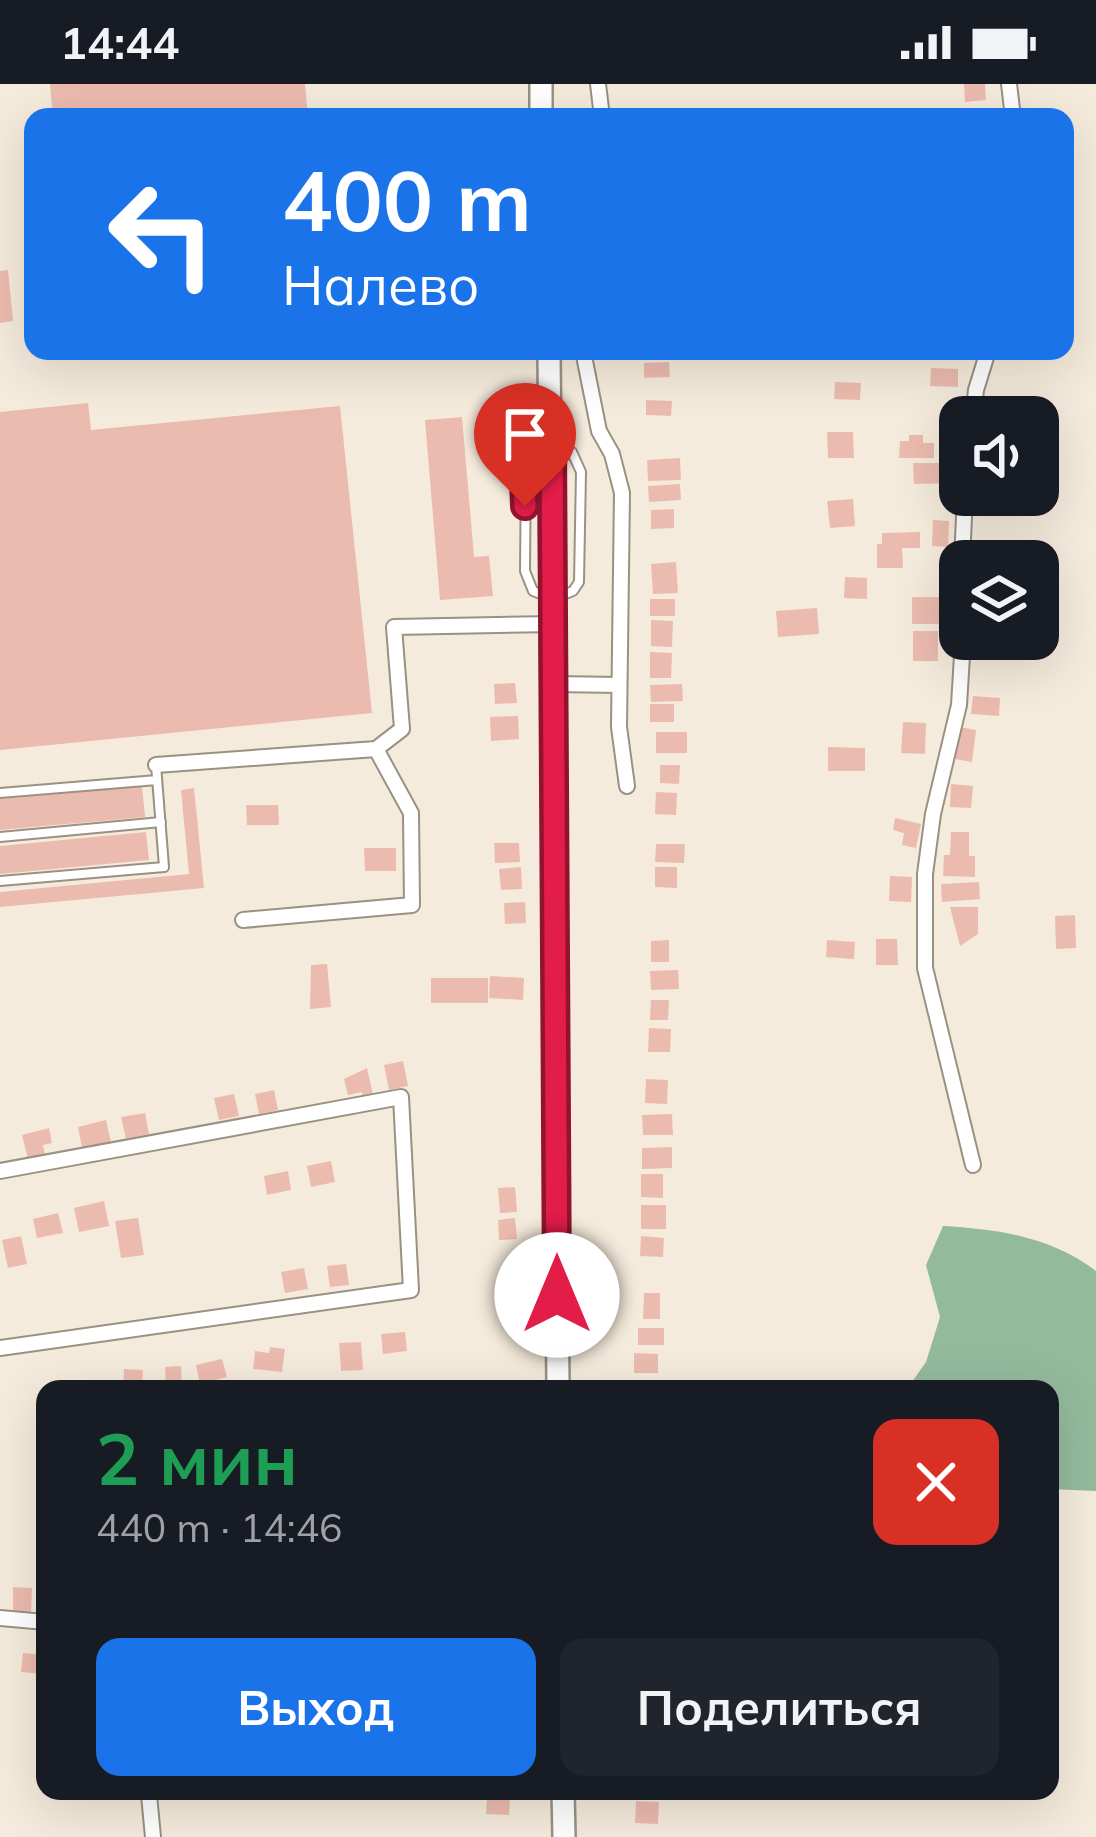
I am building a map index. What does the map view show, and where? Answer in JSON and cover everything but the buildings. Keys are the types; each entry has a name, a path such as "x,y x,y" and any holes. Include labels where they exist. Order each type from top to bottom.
{"main road":[{"path":"549,360 558,1380"},
{"path":"563,1800 564,1837"}],"street":[{"path":"584,360 599,431 612,454 622,493 619,727 627,786"},
{"path":"975,396 985,360"},
{"path":"156,772 376,749 402,729 394,627 554,624"},
{"path":"962,660 959,705 933,814 925,874 925,968 974,1165"},
{"path":"554,684 620,686"},
{"path":"243,920 412,905 411,813 376,749"},
{"path":"0,1171 401,1097 411,1290 0,1348"},
{"path":"0,1618 36,1621"},
{"path":"150,1800 154,1837"}],"lane":[{"path":"0,793 156,772 164,867 0,881"},
{"path":"0,837 161,822"}],"green space":[{"path":"943,1226 1023,1237 1061,1250 1096,1271 1096,1491 1059,1489 1059,1380 913,1380 926,1362 940,1317 926,1265"}],"route":[{"path":"525,506 526,462 532,453 552,444 557,1295"}]}
